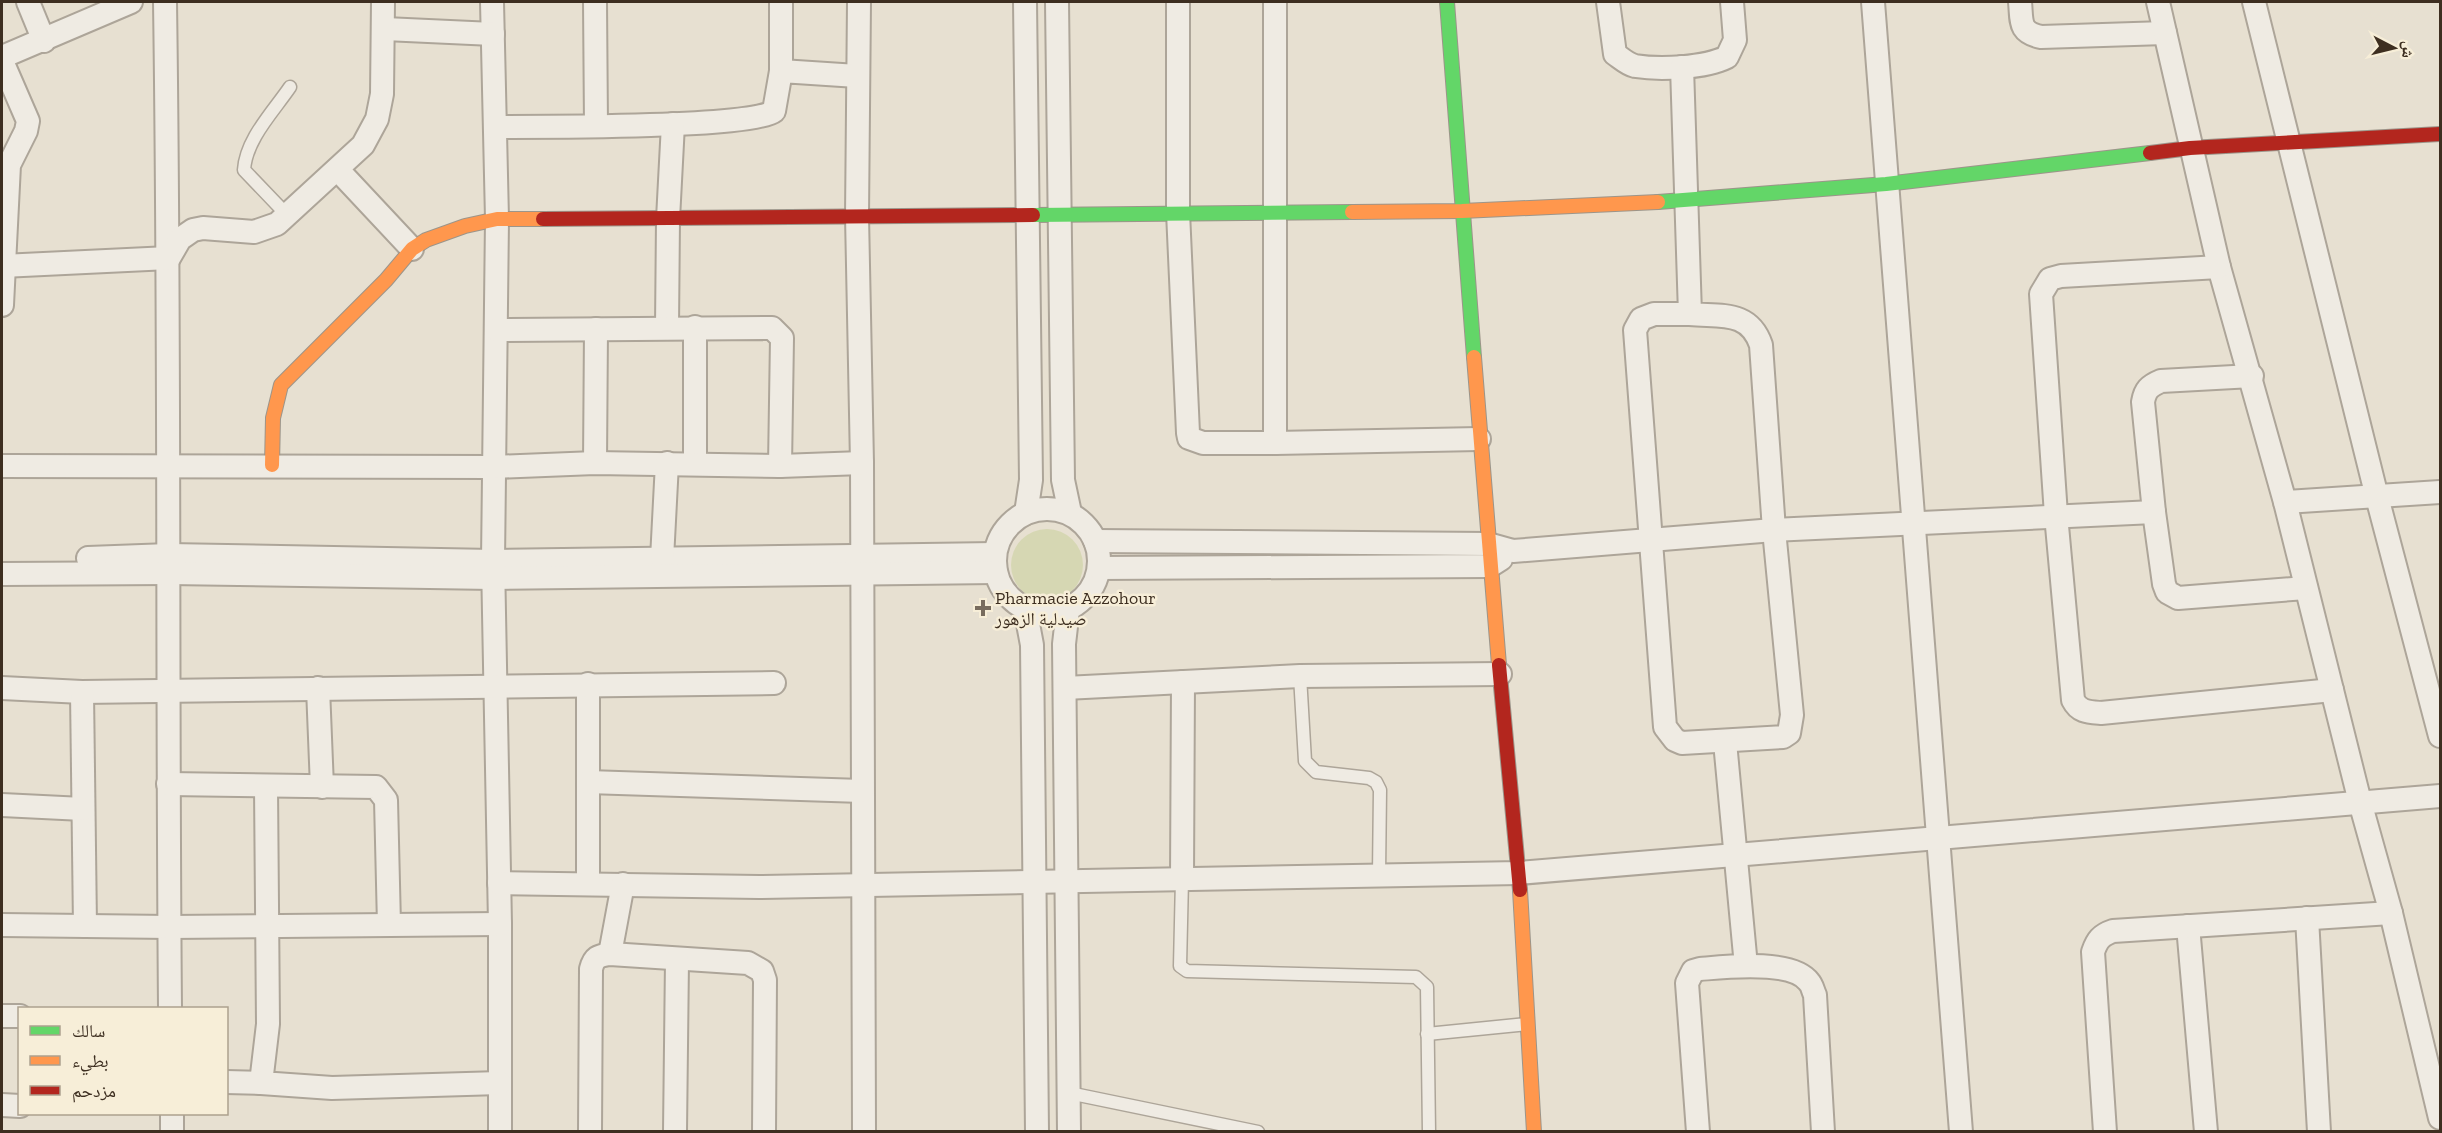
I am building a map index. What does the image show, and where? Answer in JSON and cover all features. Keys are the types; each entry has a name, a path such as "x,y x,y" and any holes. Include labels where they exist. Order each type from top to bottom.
{"street":[{"path":"28,2 44,40"},
{"path":"2,304 2,266 9,165 28,121 2,59 131,2"},
{"path":"165,2 169,258 166,464 169,564 170,1007"},
{"path":"169,258 180,239 193,230 203,228 254,232 277,224 363,145 377,119 382,94 385,29 383,2"},
{"path":"492,2 497,330 493,570 500,924 500,1131"},
{"path":"596,2 596,126"},
{"path":"495,127 673,123 769,116 774,111 777,101 781,71 781,2"},
{"path":"859,2 857,216 862,463 861,886 864,1131"},
{"path":"1024,2 1031,480 1026,513"},
{"path":"1058,2 1063,480 1070,513"},
{"path":"1178,2 1178,212 1189,438 1203,443 1479,439"},
{"path":"1275,2 1275,443"},
{"path":"1447,2 1479,439 1519,873 1534,1131"},
{"path":"1608,2 1615,54 1634,66 1682,67 1717,62 1727,57 1735,40 1732,2"},
{"path":"1873,2 1961,1131"},
{"path":"2020,2 2022,24 2025,31 2031,34 2165,33"},
{"path":"2158,2 2219,267 2252,376 2285,502 2360,802 2391,913 2440,1118"},
{"path":"2254,2 2377,497 2440,736"},
{"path":"385,29 493,34"},
{"path":"1682,67 1684,201 1690,314"},
{"path":"781,71 857,76"},
{"path":"668,328 668,219 673,123"},
{"path":"272,465 275,401 282,382 386,280 412,249 426,240 465,226 496,219 1462,211 1684,201 1886,184 2190,148 2440,134"},
{"path":"338,170 412,249"},
{"path":"2,266 169,258"},
{"path":"2219,267 2061,276 2049,279 2041,294 2056,515 2073,700 2077,707 2086,712 2101,713 2332,690"},
{"path":"1653,314 1690,314 1741,318 1756,331 1761,345 1774,530 1792,725 1783,737 1682,743 1675,740 1665,727 1635,330 1641,319 1653,314"},
{"path":"497,330 765,326 777,331 782,338 780,466"},
{"path":"695,327 695,463"},
{"path":"595,463 596,329"},
{"path":"2252,376 2161,381 2150,385 2143,402 2164,584 2172,596 2178,598 2306,588"},
{"path":"2,466 166,464 494,467 595,463 780,466 862,463"},
{"path":"662,559 667,463"},
{"path":"2285,502 2440,492"},
{"path":"1056,509 1070,513 1081,520 1095,541 1099,568 1093,585 1083,600 1068,609 1053,613 1039,613 1011,600 1001,587 995,563 1006,530 1026,513 1056,509"},
{"path":"1099,568 1489,555 1513,551 1774,530 2154,512"},
{"path":"1095,541 1489,555"},
{"path":"493,570 662,559 861,565"},
{"path":"2,561 493,570 995,563"},
{"path":"2,574 169,564"},
{"path":"1025,608 1032,645 1037,1131"},
{"path":"1068,609 1064,644 1069,1131"},
{"path":"1065,688 1300,676 1405,677 1500,674"},
{"path":"2,688 82,692 169,692 774,682"},
{"path":"1182,879 1183,682"},
{"path":"588,684 588,883"},
{"path":"318,688 322,787"},
{"path":"82,692 85,926"},
{"path":"1725,742 1746,966"},
{"path":"588,782 862,791"},
{"path":"168,784 266,787 368,785 376,787 383,793 389,925"},
{"path":"261,1083 268,1024 266,787"},
{"path":"499,883 759,887 1519,873 2440,796"},
{"path":"2,805 83,809"},
{"path":"610,954 623,884"},
{"path":"2104,1131 2093,952 2097,940 2113,931 2391,913"},
{"path":"2307,918 2319,1131"},
{"path":"2,925 170,927 500,924"},
{"path":"2188,926 2206,1131"},
{"path":"590,1131 591,969 594,960 599,956 610,954 748,963 762,971 765,980 764,1131"},
{"path":"675,1131 676,960"},
{"path":"1698,1131 1688,983 1693,971 1746,966 1791,970 1809,981 1815,995 1823,1131"},
{"path":"2,1016 18,1016"},
{"path":"228,1082 332,1088 500,1083"},
{"path":"2,1106 18,1106"},
{"path":"172,1115 172,1131"}],"lane":[{"path":"288,216 244,170 245,156 251,143 290,87"},
{"path":"1300,676 1305,760 1309,767 1316,772 1369,778 1376,782 1380,790 1379,874"},
{"path":"1182,879 1180,966 1187,971 1416,977 1426,987 1429,1131"},
{"path":"1427,1034 1528,1024"},
{"path":"1069,1093 1258,1131"}],"green space":[{"path":"1054,529 1073,539 1081,551 1083,565 1081,579 1073,591 1061,599 1040,601 1021,591 1013,579 1011,558 1021,539 1033,531"}],"traffic: fast":[{"path":"1447,2 1474,357"},
{"path":"1658,202 1886,184 2150,153"},
{"path":"1033,215 1352,212"}],"traffic: slow":[{"path":"1352,212 1462,211 1658,202"},
{"path":"272,465 273,418 281,385 386,280 412,249 426,240 465,226 497,219 543,219"},
{"path":"1474,357 1499,665"},
{"path":"1520,890 1534,1132"}],"traffic: jam":[{"path":"2150,153 2190,148 2440,134"},
{"path":"543,219 1033,215"},
{"path":"1499,665 1520,890"}],"place":[{"name":"Pharmacie Azzohour صيدلية الزهور","path":"983,608"}]}
